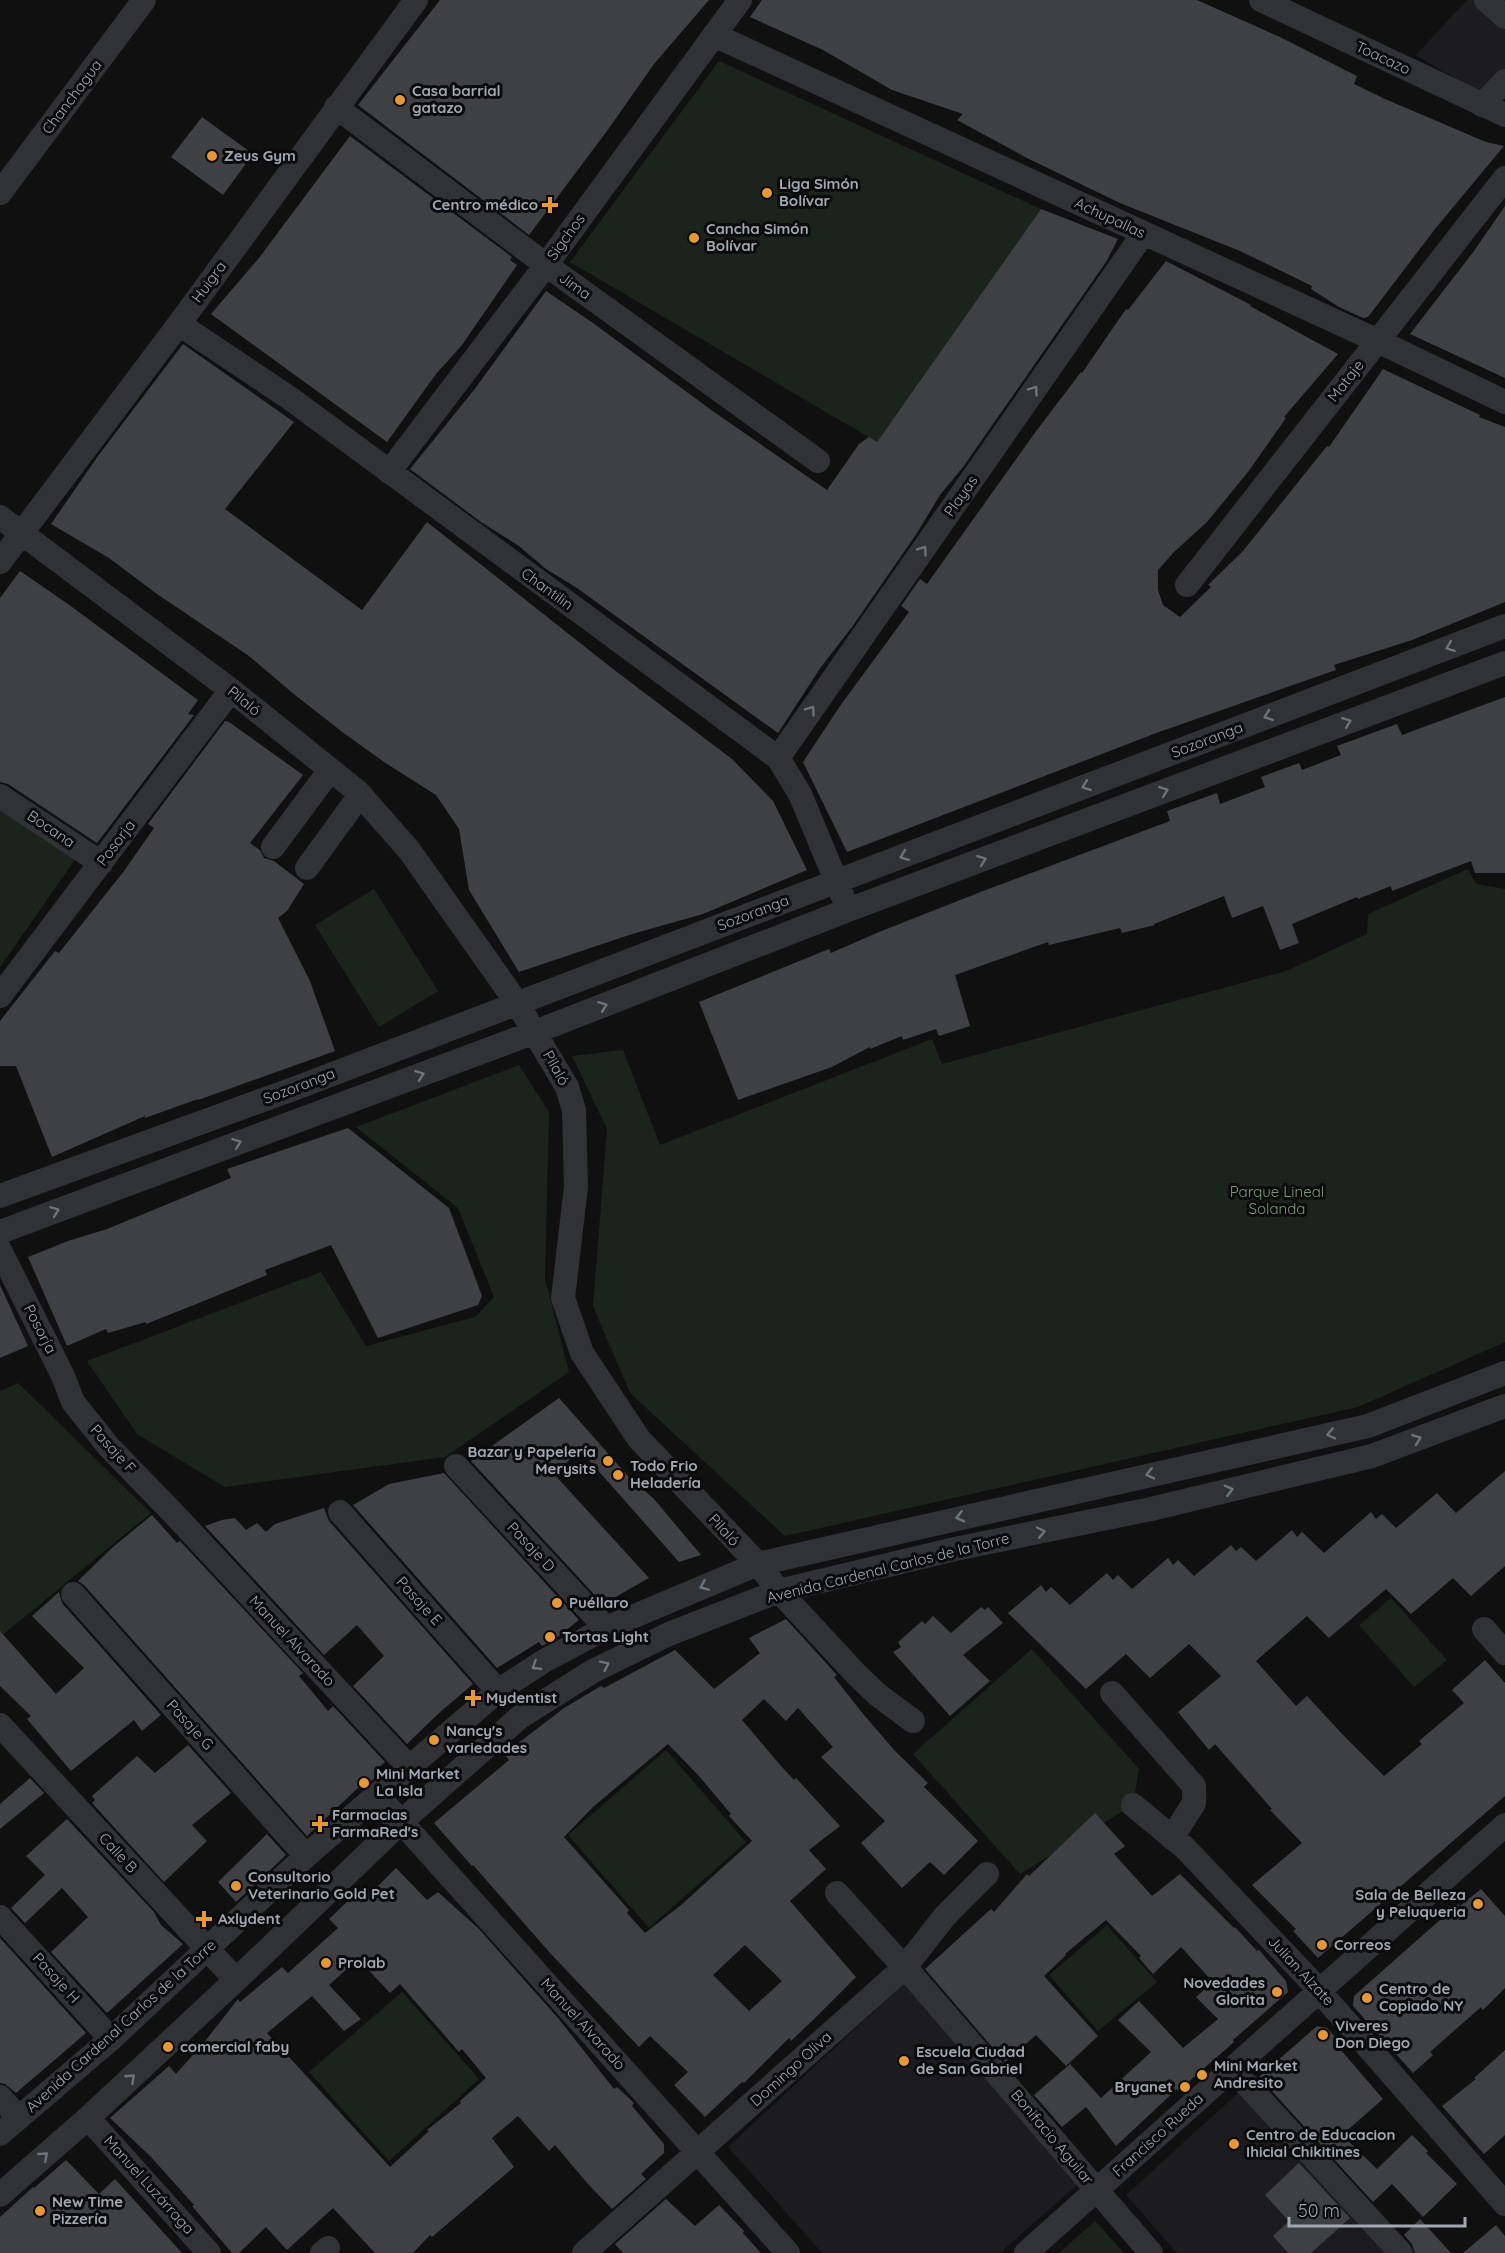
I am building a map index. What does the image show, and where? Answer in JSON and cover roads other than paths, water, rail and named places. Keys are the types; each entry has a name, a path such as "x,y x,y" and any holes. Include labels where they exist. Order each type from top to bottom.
{"street":[{"name":"Chanchagua","path":"0,193 144,0"},
{"name":"Huigra","path":"0,562 179,324 416,0"},
{"name":"Sigchos","path":"389,472 546,265 740,0"},
{"name":"Toacazo","path":"1261,0 1290,5 1505,116"},
{"path":"1486,0 1505,17"},
{"name":"Achupallas","path":"714,35 1378,341 1505,402"},
{"path":"1482,105 1505,81"},
{"name":"Jima","path":"336,107 546,265 818,461"},
{"name":"Mataje","path":"1187,585 1505,178"},
{"name":"Playas","path":"778,759 1143,234"},
{"name":"Chantilin","path":"179,324 291,399 778,759 800,794 849,910"},
{"name":"Pilaló","path":"0,517 231,690 330,770 360,795 409,850 518,1003 567,1087 574,1110 576,1187 563,1298 582,1353 639,1439 758,1564 779,1591 855,1674 878,1695 913,1721"},
{"name":"Sozoranga","path":"0,1196 296,1088 1505,626"},
{"path":"0,1232 535,1032 849,910 1505,663"},
{"name":"Posorja","path":"0,996 231,690"},
{"path":"273,847 330,770"},
{"path":"307,868 360,795"},
{"name":"Bocana","path":"0,796 101,863"},
{"path":"296,1088 305,1118"},
{"name":"Posorja","path":"0,1250 63,1376"},
{"name":"Avenida Cardenal Carlos de la Torre","path":"0,2134 111,2038 306,1856 498,1691 544,1661 606,1628 758,1564 1368,1426 1505,1372"},
{"name":"Pasaje F","path":"63,1376 73,1402 109,1447 176,1515"},
{"name":"Avenida Cardenal Carlos de la Torre","path":"0,2194 88,2118 401,1822 520,1718 593,1671 669,1634 779,1591 955,1549 1151,1509 1372,1456 1505,1406"},
{"name":"Pasaje D","path":"456,1466 606,1628"},
{"name":"Pasaje E","path":"340,1512 498,1691"},
{"name":"Manuel Alvarado","path":"176,1515 409,1767"},
{"name":"Pasaje G","path":"73,1594 306,1856"},
{"path":"1484,1629 1505,1653"},
{"path":"1112,1694 1194,1786 1194,1803 1172,1838"},
{"name":"Calle B","path":"0,1725 236,1980"},
{"name":"Manuel Alvarado","path":"378,1796 788,2253"},
{"name":"Julian Alzate","path":"1133,1805 1193,1857 1320,1992 1504,2200"},
{"name":"Francisco Rueda","path":"1026,2253 1505,1825"},
{"name":"Domingo Oliva","path":"584,2253 905,1966 945,1916 987,1874"},
{"name":"Bonifacio Aguilar","path":"837,1893 892,1955 905,1966 1151,2253"},
{"name":"Pasaje H","path":"0,1917 111,2038"},
{"path":"1247,2085 1401,2253"},
{"path":"0,2097 19,2118"},
{"name":"Manuel Luzárraga","path":"88,2118 209,2253"}],"place":[{"name":"Casa barrial gatazo","path":"400,100"},
{"name":"Zeus Gym","path":"212,156"},
{"name":"Liga Simón Bolívar","path":"767,193"},
{"name":"Centro médico","path":"550,205"},
{"name":"Cancha Simón Bolívar","path":"694,238"},
{"name":"Bazar y Papelería Merysits","path":"608,1461"},
{"name":"Todo Frio Heladería","path":"618,1475"},
{"name":"Puéllaro","path":"557,1603"},
{"name":"Tortas Light","path":"550,1637"},
{"name":"Mydentist","path":"473,1698"},
{"name":"Nancy's variedades","path":"434,1740"},
{"name":"Mini Market La Isla","path":"364,1783"},
{"name":"Farmacias FarmaRed's","path":"320,1824"},
{"name":"Consultorio Veterinario Gold Pet","path":"236,1886"},
{"name":"Sala de Belleza y Peluqueria","path":"1478,1904"},
{"name":"Axlydent","path":"204,1919"},
{"name":"Correos","path":"1322,1945"},
{"name":"Prolab","path":"326,1963"},
{"name":"Novedades Glorita","path":"1277,1992"},
{"name":"Centro de Copiado NY","path":"1367,1998"},
{"name":"Viveres Don Diego","path":"1323,2035"},
{"name":"comercial faby","path":"168,2047"},
{"name":"Escuela Ciudad de San Gabriel","path":"904,2061"},
{"name":"Mini Market Andresito","path":"1202,2075"},
{"name":"Bryanet","path":"1185,2087"},
{"name":"Centro de Educacion Ihicial Chikitines","path":"1234,2144"},
{"name":"New Time Pizzería","path":"40,2211"}],"park label":[{"name":"Parque Lineal Solanda","path":"1277,1200"}]}
